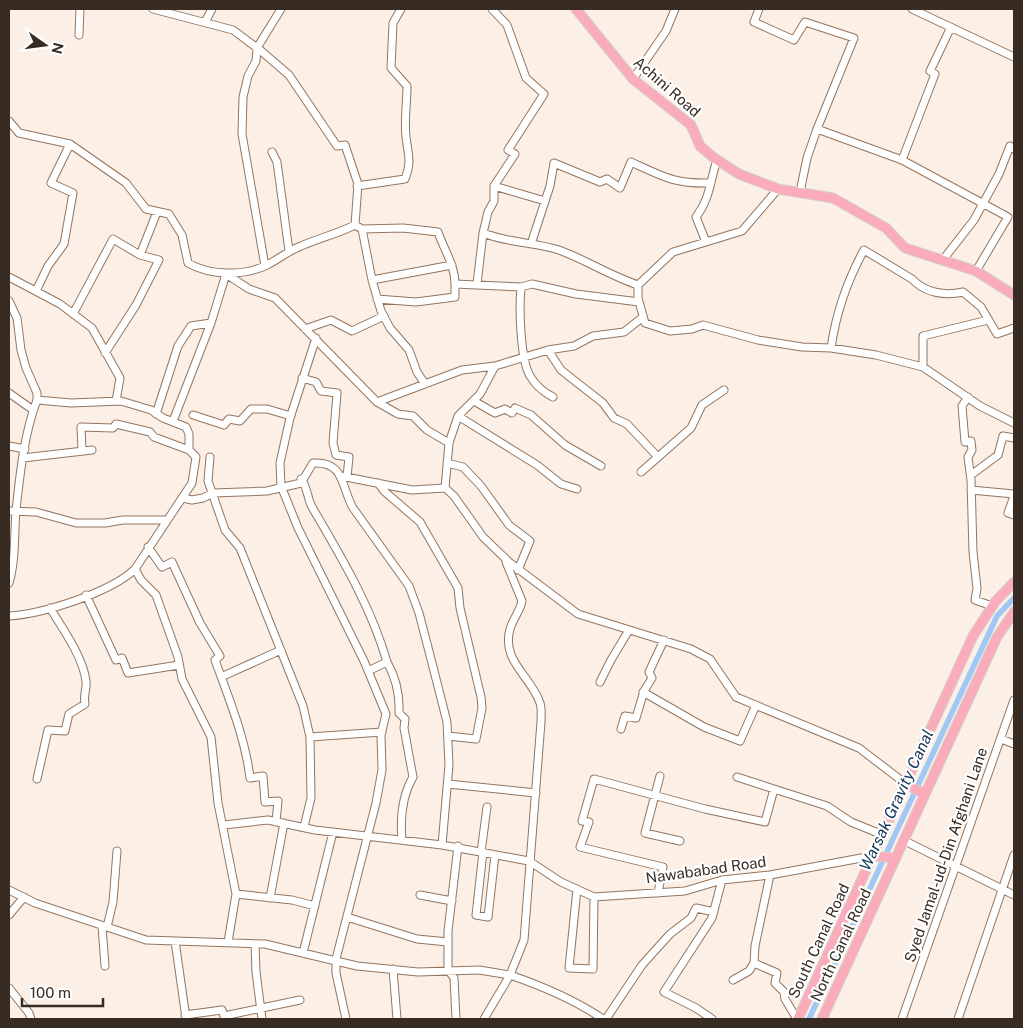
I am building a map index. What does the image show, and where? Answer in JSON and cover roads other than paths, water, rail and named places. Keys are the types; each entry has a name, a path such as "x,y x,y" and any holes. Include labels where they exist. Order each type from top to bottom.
{"main road":[{"name":"Achini Road","path":"576,9 632,79 691,125 700,146 717,160 739,174 778,188 833,198 886,228 905,248 976,271 1014,295"},
{"name":"South Canal Road","path":"798,1019 875,856 972,636 992,606 1014,582"},
{"name":"North Canal Road","path":"822,1019 892,858 905,840 924,794 998,638 1014,612"},
{"path":"906,785 924,794"},
{"path":"875,856 892,858"}],"street":[{"path":"79,35 80,9"},
{"path":"153,9 233,30 289,75 337,146 345,145 357,186 358,227 377,298 390,328 409,350 425,384"},
{"path":"205,22 212,9"},
{"path":"265,266 242,134 243,97 248,76 256,60 257,48 281,9"},
{"path":"357,186 406,180 409,169 410,156 406,137 407,86 391,68 393,22 401,9"},
{"path":"477,284 483,233 488,212 494,201 494,186 515,154 508,150 544,94 526,78 507,25 492,9"},
{"path":"632,79 666,31 675,9"},
{"path":"759,9 754,22 794,40 806,22 854,38 817,129 807,158 800,192"},
{"path":"912,9 1014,57"},
{"path":"902,160 935,74 930,71 951,27"},
{"path":"9,121 19,134 70,144 120,178 146,208 169,214 172,217 182,235 188,263 226,274 250,289 274,298 316,338 377,402 398,414 413,416 427,430 449,443"},
{"path":"817,129 902,160 1008,217 976,271"},
{"path":"36,291 48,266 64,244 73,193 51,183 70,144"},
{"path":"942,261 974,220 999,174 1010,146 1014,149"},
{"path":"272,152 277,162 289,251"},
{"path":"706,242 696,217 703,208 710,191 717,160"},
{"path":"531,244 545,201 554,162 600,182 607,180 620,188 631,162 665,178 685,184 711,183"},
{"path":"494,186 545,201"},
{"path":"638,285 673,252 742,230 778,188"},
{"path":"140,255 157,212"},
{"path":"226,274 250,271 265,266 289,251 358,227 403,228 438,232 445,254 455,269 455,297 416,302 377,298"},
{"path":"483,233 495,238 539,244 562,251 638,285"},
{"path":"73,314 113,239 140,255 159,260 136,305 105,353"},
{"path":"832,348 835,320 852,272 864,250 912,279 919,286 947,296 963,292 981,307 997,334 1014,328"},
{"path":"372,280 452,264"},
{"path":"173,421 211,323 226,274"},
{"path":"9,277 36,291 92,328 120,378 116,401"},
{"path":"456,284 521,287 532,284 576,294 639,302"},
{"path":"638,285 639,302 645,322 670,331 686,330 703,325 758,340 876,355 923,367 980,406 1014,423"},
{"path":"521,287 520,323 530,375 542,392 553,397"},
{"path":"9,301 17,318 21,350 37,400 33,410 12,511 15,548 9,583"},
{"path":"305,329 331,320 352,331 384,316"},
{"path":"377,402 462,370 495,366 548,350 574,346 593,336 624,332 643,317"},
{"path":"923,367 923,336 988,320"},
{"path":"156,414 178,346 191,326 211,323"},
{"path":"316,338 291,416 280,463 281,486 316,567 368,671 386,714 382,732 382,770 336,959 336,973 346,1019"},
{"path":"548,350 561,370 603,403 614,418 627,424 658,457"},
{"path":"445,488 449,443 458,416 474,401 495,366"},
{"path":"224,825 268,820 334,832 442,845 448,784 447,722 419,613 409,586 353,508 346,495 344,476 349,457 336,455 333,442 337,393 320,391 316,382 302,378"},
{"path":"640,472 691,428 702,404 724,390"},
{"path":"9,393 33,410"},
{"path":"968,397 962,406 966,442 971,441 972,450 968,457 971,476 975,600 992,606"},
{"path":"37,400 71,402 116,401 151,410 186,427 189,434 188,450"},
{"path":"474,401 495,413 505,409 512,413 515,408 530,415 565,445 601,466"},
{"path":"193,415 224,425 229,419 240,421 251,409 267,409 291,416"},
{"path":"458,416 537,465 561,484 576,489"},
{"path":"9,616 31,615 116,584 134,569 192,482 196,457 188,450 154,437 150,432 116,424 113,428 81,427 82,450"},
{"path":"971,476 998,455 1003,436 1014,438"},
{"path":"9,446 25,449"},
{"path":"23,458 92,450"},
{"path":"210,457 208,481 225,530 240,548 303,706 310,737 311,798 304,827"},
{"path":"447,463 463,468 481,486 509,525 530,541 518,570"},
{"path":"183,498 192,500 203,498 212,493 267,491 281,486 301,483 301,479 312,464 332,466 344,476 412,490 445,488 454,496 483,537 505,559 578,614 691,649 710,659 736,697 859,748 906,785"},
{"path":"301,479 307,487 311,506 322,521 366,603 393,673 400,699 399,713 405,719 404,728 413,777 408,786 400,819 402,840"},
{"path":"378,483 384,492 420,522 458,588 460,608 482,708 476,739 448,736"},
{"path":"971,490 1014,495 1008,513 1014,515"},
{"path":"12,511 53,515 76,523 165,520"},
{"path":"148,547 162,567 172,562 200,623 220,656 215,660 247,753 250,778 263,776 265,802 278,801 276,822"},
{"path":"484,1019 510,975 524,940 541,722 540,704 529,682 514,665 509,648 510,630 522,600 505,559"},
{"path":"134,569 141,580 156,595 179,664 182,679 212,737 218,804 224,825 236,894 228,942"},
{"path":"86,595 116,660 122,658 128,673 179,664"},
{"path":"37,779 48,730 65,731 69,714 85,704 83,695 87,683 80,657 71,646 65,631 50,608"},
{"path":"600,682 610,660 630,630"},
{"path":"621,729 626,716 636,718 643,692 652,678 650,672 664,640"},
{"path":"221,678 281,650"},
{"path":"368,671 388,662"},
{"path":"643,692 704,727 740,742 756,705"},
{"name":"Syed Jamal-ud-Din Afghani Lane","path":"902,1019 1014,700"},
{"path":"310,737 382,732"},
{"path":"1001,739 1014,744"},
{"path":"660,776 645,833 680,841"},
{"path":"737,777 827,806 851,822 883,835"},
{"path":"658,893 663,867 580,847 589,822 582,821 594,779 705,810 765,822 774,789"},
{"path":"448,784 536,793"},
{"path":"487,808 476,915 488,917 495,855"},
{"path":"270,898 284,823"},
{"path":"303,953 334,832"},
{"path":"905,840 1014,895"},
{"name":"Nawababad Road","path":"442,845 458,846 529,861 561,882 594,897 685,890 722,880 770,875 875,856"},
{"path":"456,1019 454,978 448,970 448,942 458,846"},
{"path":"105,966 104,927 113,902 117,851"},
{"path":"958,1019 1001,888 1014,855"},
{"path":"733,980 749,971 754,963 755,946 770,875"},
{"path":"712,1019 696,1008 664,992 712,918 722,880"},
{"path":"577,889 569,968 593,969 594,897"},
{"path":"9,890 104,927 146,940 255,944 336,959 357,966 418,972 478,970 510,975 551,991 605,1019 642,964 670,934 690,918 696,908 714,912"},
{"path":"236,894 315,906"},
{"path":"420,895 452,901"},
{"path":"9,915 24,897"},
{"path":"347,918 417,939 448,942"},
{"path":"176,941 185,1017 222,1010 224,1016 300,1000"},
{"path":"255,944 262,1019"},
{"path":"754,963 778,973 775,982 784,992 785,999 798,1019"},
{"path":"393,969 397,1019"},
{"path":"9,988 30,1013 31,1019"}],"waterway":[{"name":"Warsak Gravity Canal","path":"809,1019 997,616 1014,598"}]}
